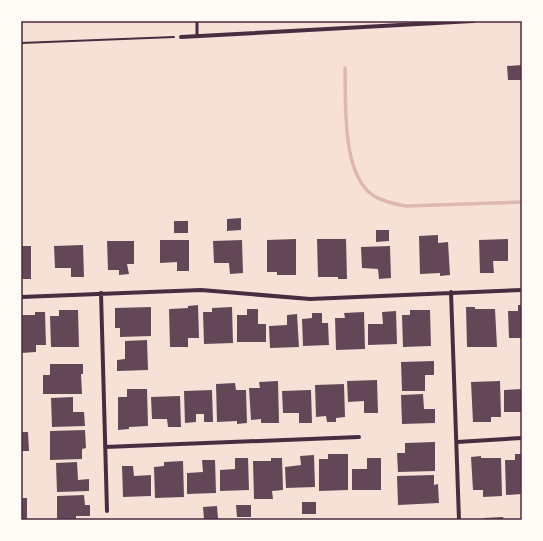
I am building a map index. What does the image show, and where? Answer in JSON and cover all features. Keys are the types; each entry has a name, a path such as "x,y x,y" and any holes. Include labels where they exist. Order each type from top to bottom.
{"street":[{"path":"181,37 396,23 473,21"},
{"path":"21,297 201,290 310,299 522,290"},
{"path":"451,292 459,520"},
{"path":"101,293 107,511"},
{"path":"105,447 359,437"},
{"path":"456,442 522,438"}],"lane":[{"path":"197,21 197,36"}],"path":[{"path":"21,43 181,37"}],"building":[{"path":"522,65 522,80 508,80 507,66"},
{"path":"241,218 241,230 227,231 227,219"},
{"path":"174,221 188,221 188,233 174,233"},
{"path":"376,230 389,230 389,241 376,242"},
{"path":"438,235 438,243 448,242 450,275 440,276 440,273 420,274 419,236"},
{"path":"296,239 296,275 277,275 277,272 267,272 267,240"},
{"path":"317,239 346,239 347,279 338,279 338,277 318,277"},
{"path":"508,239 508,261 493,261 494,273 480,273 479,240"},
{"path":"160,240 189,240 189,271 177,271 177,262 160,263"},
{"path":"242,240 243,273 230,274 229,263 214,263 213,241"},
{"path":"107,241 134,241 134,264 127,264 129,274 119,275 119,270 108,270"},
{"path":"83,245 84,277 71,277 71,268 55,268 54,246"},
{"path":"21,246 31,246 31,279 23,279 21,277"},
{"path":"390,246 391,278 379,279 378,269 362,268 361,247"},
{"path":"198,305 199,338 188,338 188,347 170,347 169,309 188,308 188,306"},
{"path":"518,305 522,305 522,338 509,338 508,311 518,311"},
{"path":"151,307 151,336 120,337 120,328 115,328 115,308"},
{"path":"232,307 233,343 204,344 203,312 212,312 212,308"},
{"path":"466,307 475,307 475,309 495,309 497,347 467,347"},
{"path":"247,309 258,309 258,324 266,324 266,342 237,342 237,315 247,315"},
{"path":"59,310 78,310 79,347 51,347 50,316 59,316"},
{"path":"410,310 430,310 431,346 403,347 402,315 410,315"},
{"path":"396,311 397,344 368,345 368,324 383,324 382,312"},
{"path":"35,312 45,312 46,345 36,345 36,352 21,353 21,315 35,315"},
{"path":"364,312 365,349 336,350 335,318 345,318 344,313"},
{"path":"312,313 322,313 322,323 328,323 329,345 303,346 302,319 312,318"},
{"path":"297,314 299,347 270,348 269,326 287,325 287,315"},
{"path":"147,340 148,370 117,371 117,360 125,359 125,341"},
{"path":"434,361 434,375 425,375 425,391 402,391 401,362"},
{"path":"50,364 83,364 83,374 81,374 82,394 43,394 43,375 50,375"},
{"path":"377,380 378,413 364,413 364,401 348,402 347,381"},
{"path":"278,381 279,423 261,423 261,419 251,420 249,388 260,388 259,382"},
{"path":"500,381 501,417 491,417 491,422 473,422 471,382"},
{"path":"235,383 236,390 246,390 247,423 237,424 237,421 217,422 216,384"},
{"path":"344,384 345,417 336,418 336,422 327,422 326,416 316,417 315,385"},
{"path":"127,389 147,389 148,426 129,427 129,429 118,430 118,397 127,397"},
{"path":"522,389 522,412 504,412 504,390"},
{"path":"212,390 213,422 204,422 204,414 196,414 196,422 185,423 184,391"},
{"path":"311,390 312,423 299,423 299,413 283,413 282,391"},
{"path":"423,394 424,409 435,409 435,423 402,424 401,395"},
{"path":"180,396 181,427 168,427 167,419 152,419 151,397"},
{"path":"73,397 73,412 84,412 85,426 52,427 51,398"},
{"path":"85,430 86,448 82,449 82,459 50,460 50,431"},
{"path":"21,432 28,432 29,451 21,451"},
{"path":"435,442 435,471 398,472 397,453 405,453 405,443"},
{"path":"328,454 348,454 348,490 319,491 319,459 328,459"},
{"path":"515,454 522,454 522,494 506,495 505,460 515,460"},
{"path":"314,455 315,487 286,488 285,467 301,465 300,456"},
{"path":"481,456 481,458 501,458 502,496 483,497 483,490 473,490 471,457"},
{"path":"235,458 248,458 249,490 220,491 220,470 235,469"},
{"path":"271,458 282,458 283,490 272,491 273,499 254,499 253,461 271,461"},
{"path":"367,458 381,458 381,490 352,490 352,469 367,469"},
{"path":"202,460 215,460 216,493 187,494 187,473 203,472"},
{"path":"183,461 184,497 155,498 154,467 164,466 164,462"},
{"path":"77,462 78,480 89,479 89,491 57,492 56,463"},
{"path":"122,466 133,466 134,476 151,475 151,496 123,497"},
{"path":"434,475 434,485 438,484 439,503 398,505 397,476"},
{"path":"84,495 85,505 90,505 90,516 76,516 76,520 57,520 57,496"},
{"path":"21,498 27,498 27,520 21,520"},
{"path":"302,502 316,502 316,514 302,514"},
{"path":"236,505 251,505 251,517 237,517"},
{"path":"217,506 218,519 204,519 203,507"},
{"path":"503,517 504,520 484,520 484,518"}],"waterway":[{"path":"345,68 346,118 351,155 356,172 363,186 374,196 394,204 406,206 522,202"}]}
